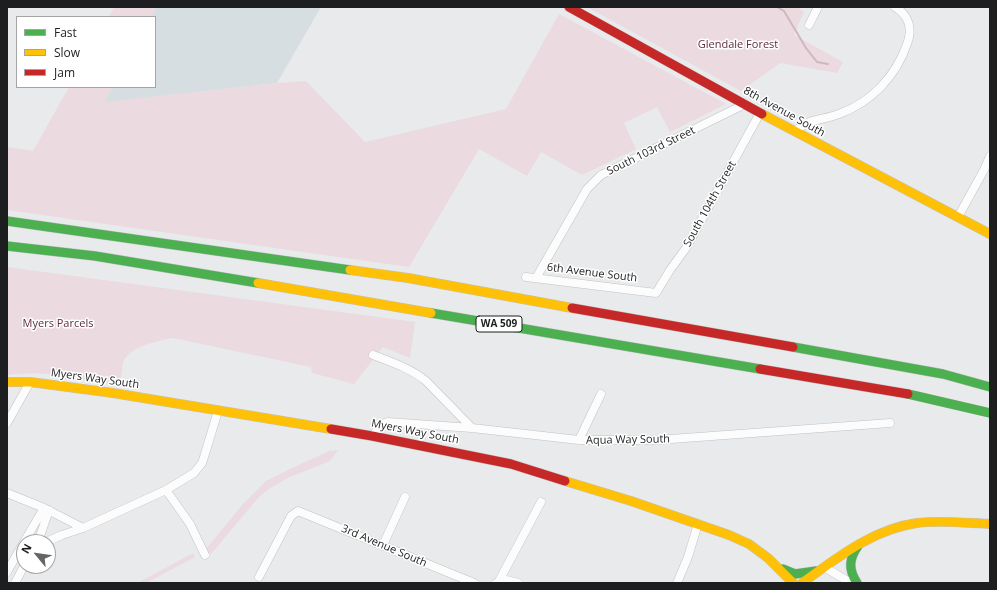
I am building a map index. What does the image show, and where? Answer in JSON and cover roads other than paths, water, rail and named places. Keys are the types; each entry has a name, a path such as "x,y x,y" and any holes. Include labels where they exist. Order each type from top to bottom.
{"main road":[{"name":"8th Avenue South","path":"569,7 760,113 990,234"},
{"name":"WA 509","path":"7,221 408,278 661,325 895,365 943,374 990,387"},
{"name":"WA 509","path":"7,246 95,256 867,387 950,403 990,413"},
{"name":"Myers Way South","path":"7,382 30,382 113,393 372,436 478,456 511,464 624,499 739,539 759,551 774,563 793,583"},
{"path":"802,583 861,542 889,530 934,522 990,524"},
{"path":"858,583 852,574 850,561 852,553 861,542"},
{"path":"774,563 786,572 795,574 802,574 822,568"},
{"path":"813,583 822,568"}],"street":[{"path":"809,25 818,7"},
{"path":"794,131 806,124 840,114 863,102 878,90 895,70 910,38 910,27 906,17 895,7"},
{"name":"South 103rd Street","path":"536,278 587,189 601,175 745,104"},
{"name":"South 104th Street","path":"656,293 686,248 760,113"},
{"path":"958,217 990,156"},
{"name":"6th Avenue South","path":"526,277 656,293"},
{"path":"372,355 403,366 426,380 472,428"},
{"path":"7,423 30,382"},
{"path":"579,440 601,394"},
{"path":"56,538 83,528 166,490 194,473 202,463 218,411"},
{"name":"Aqua Way South","path":"372,436 382,424 388,422 472,428 579,440 657,440 890,424"},
{"path":"166,490 190,524 204,555"},
{"path":"7,493 46,509 83,528"},
{"path":"382,545 405,497"},
{"path":"497,582 541,502"},
{"path":"40,534 46,509"},
{"path":"29,534 46,509"},
{"name":"3rd Avenue South","path":"259,577 291,516 294,513 301,511 474,583"},
{"path":"677,583 688,557 698,524"},
{"path":"7,572 16,556"},
{"path":"822,568 851,583"},
{"path":"15,583 20,574"},
{"path":"497,582 506,580 518,583"}],"waterway":[{"path":"777,7 784,11 806,48 817,62 828,64"}],"park label":[{"name":"Glendale Forest","path":"738,45"},
{"name":"Myers Parcels","path":"58,324"}]}
